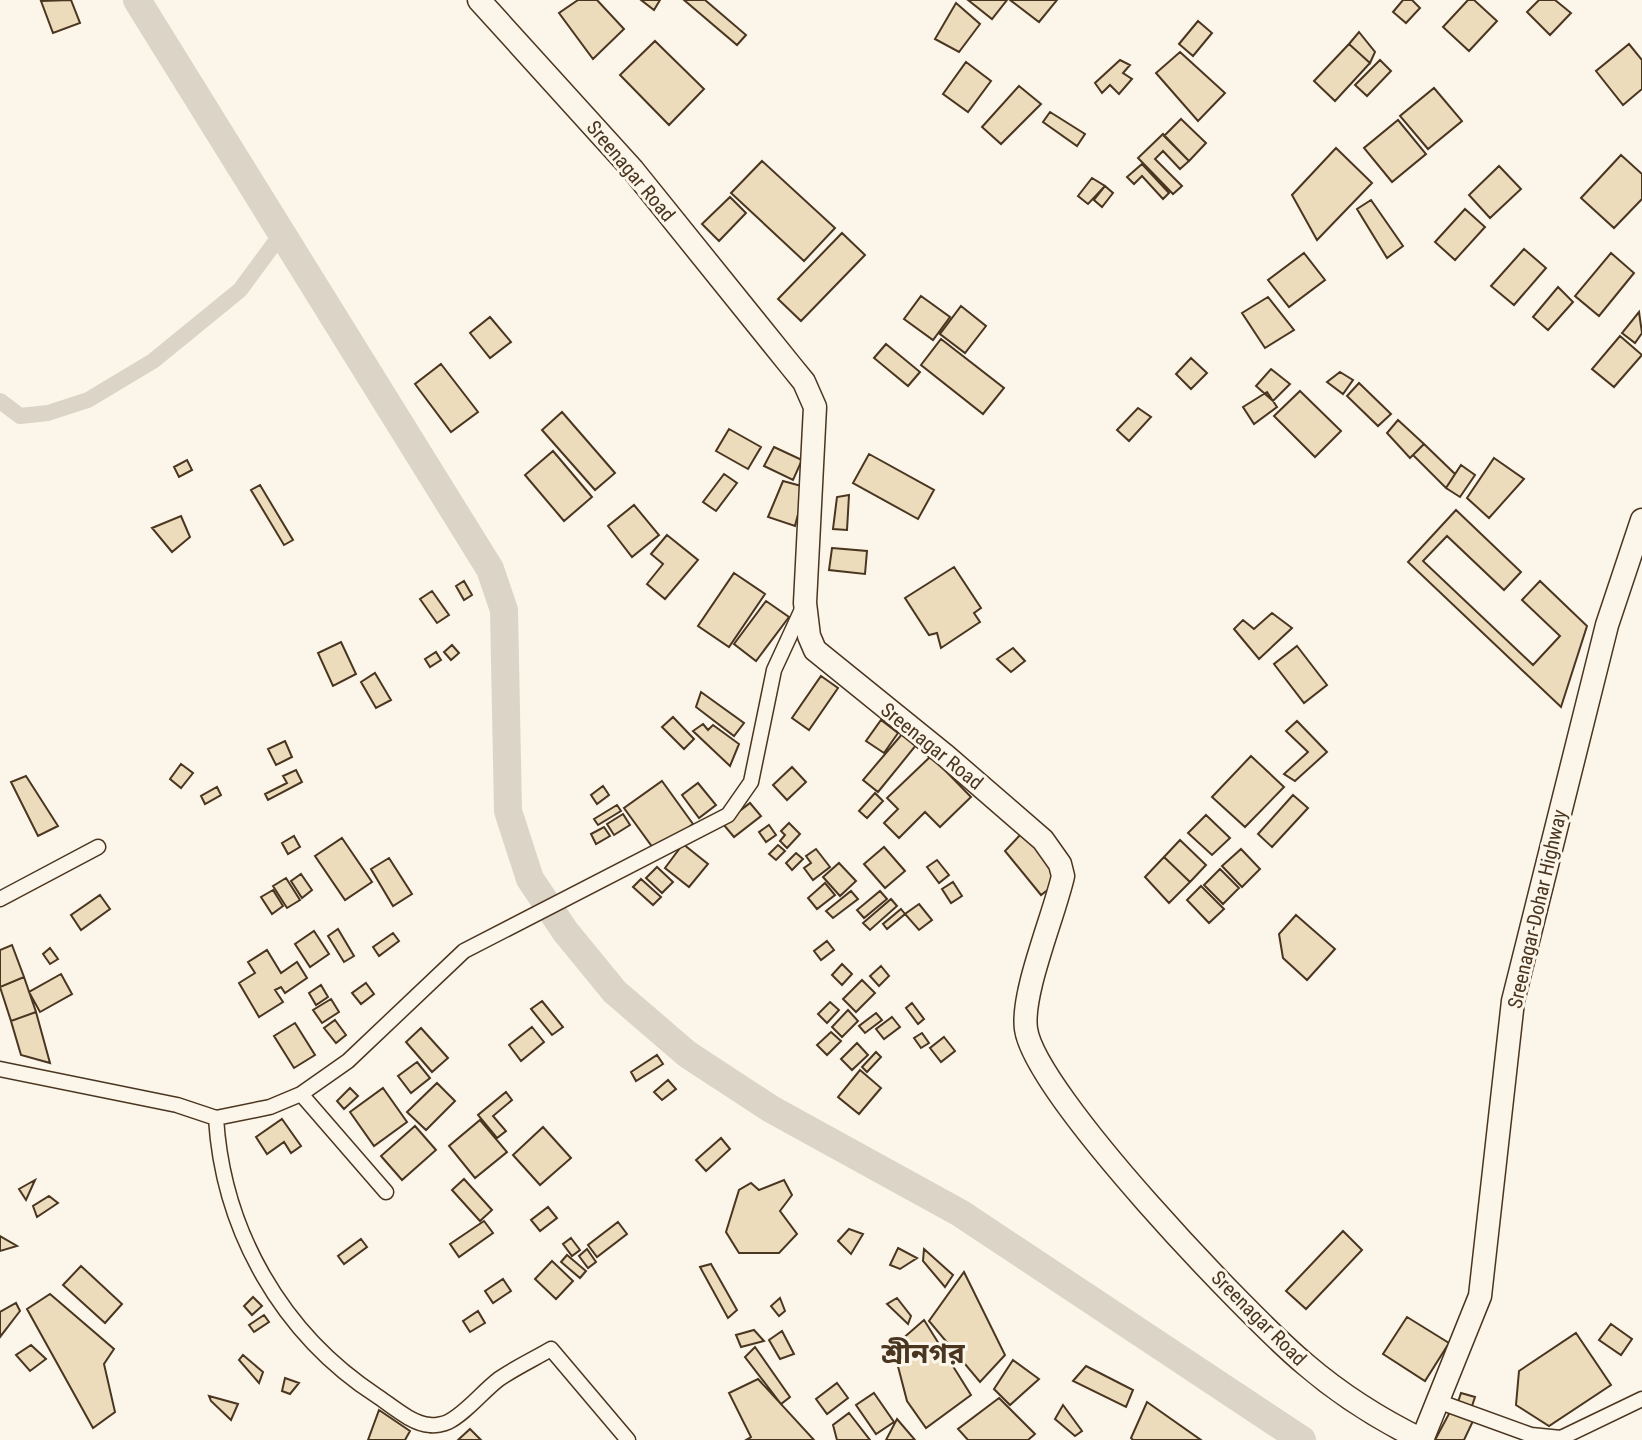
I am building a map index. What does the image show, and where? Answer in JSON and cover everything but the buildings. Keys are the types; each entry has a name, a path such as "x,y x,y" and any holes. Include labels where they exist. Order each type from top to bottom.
{"main road":[{"name":"Sreenagar Road","path":"479,0 633,170 811,395 815,407 814,474 805,603 809,636 825,660 946,756 1043,840 1060,864 1063,876 1031,989 1026,1027 1039,1063 1100,1146 1163,1219 1304,1364 1357,1405 1422,1440"},
{"name":"Sreenagar-Dohar Highway","path":"1422,1440 1440,1402 1480,1296 1513,1001 1607,625 1642,520"}],"street":[{"path":"0,1069 177,1105 216,1118 270,1107 301,1094 348,1061 464,951 728,815 751,782 774,670 805,603"},
{"path":"0,899 98,847"},
{"path":"301,1094 386,1192"},
{"path":"216,1118 218,1156 246,1247 263,1279 298,1324 352,1379 414,1420 430,1425 448,1422 500,1379 551,1349 628,1440"},
{"path":"1440,1402 1531,1435 1561,1438 1642,1399"}],"waterway":[{"path":"137,0 490,569 504,610 508,811 530,879 565,931 615,992 687,1054 771,1109 960,1213 1302,1440"},
{"path":"0,401 20,416 48,413 88,400 153,361 240,290 282,233"}],"district":[{"name":"শ্রীনগর","path":"923,1353"}]}
